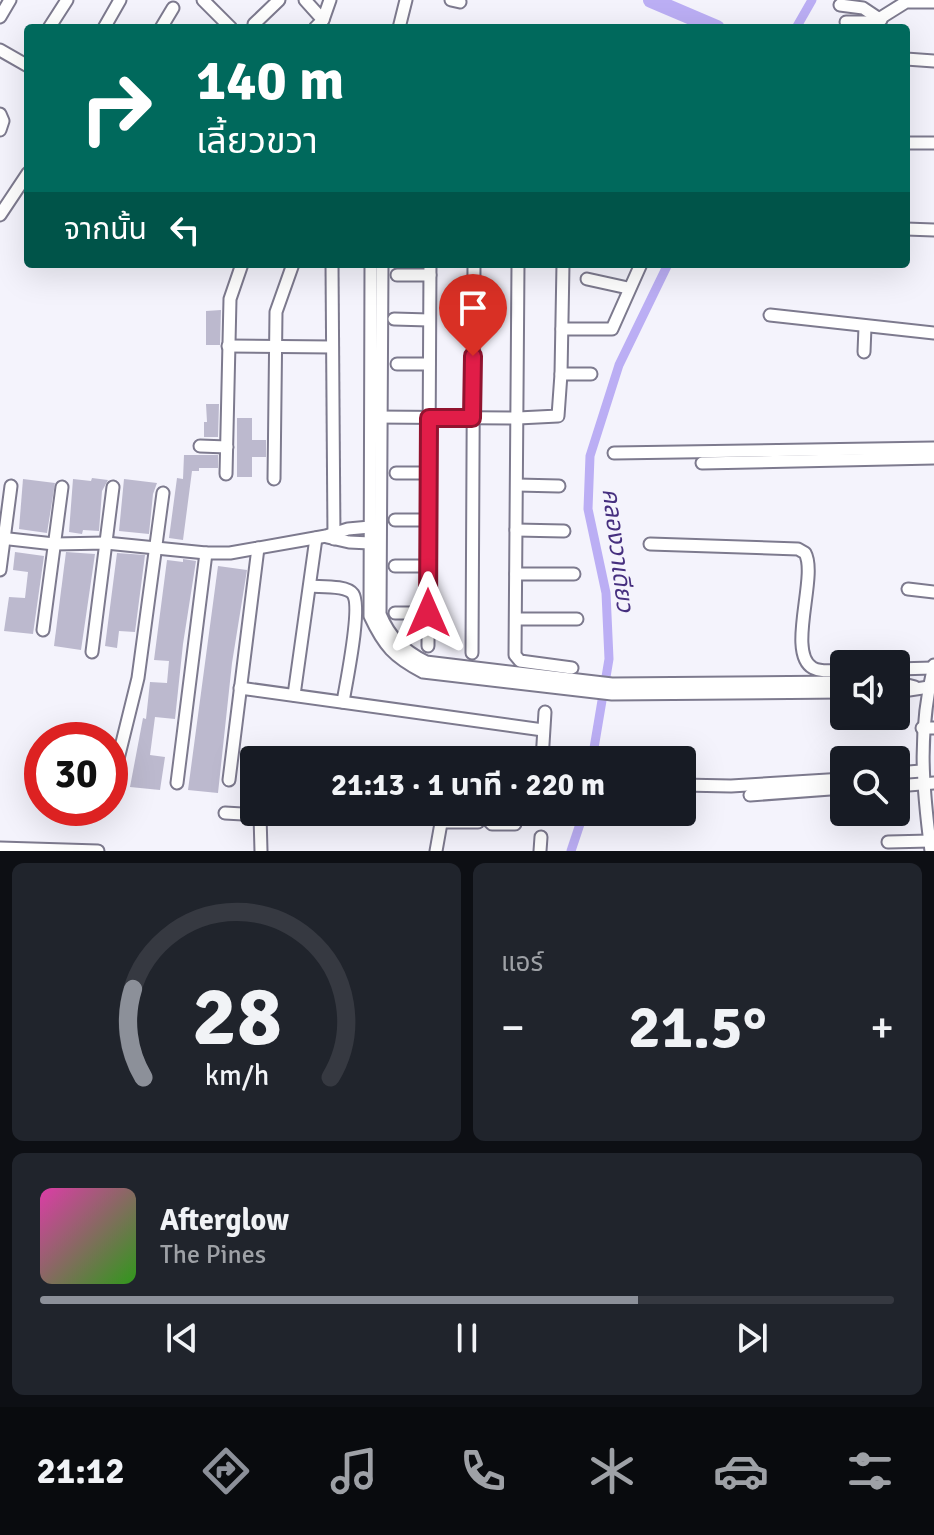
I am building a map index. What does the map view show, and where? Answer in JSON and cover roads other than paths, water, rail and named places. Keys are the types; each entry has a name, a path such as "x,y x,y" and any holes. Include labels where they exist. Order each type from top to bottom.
{"street":[{"path":"0,17 10,0"},
{"path":"52,24 67,0"},
{"path":"106,24 120,0"},
{"path":"203,0 227,24"},
{"path":"254,24 279,0"},
{"path":"305,0 319,24"},
{"path":"319,24 330,0"},
{"path":"400,24 406,0"},
{"path":"846,22 881,20 906,2 934,2"},
{"path":"840,5 863,8 881,20"},
{"path":"163,24 173,8"},
{"path":"0,50 24,62"},
{"path":"910,59 934,61"},
{"path":"0,114 3,121 0,130"},
{"path":"910,143 934,143"},
{"path":"0,215 24,179"},
{"path":"910,229 934,230"},
{"path":"226,474 230,293 240,268"},
{"path":"274,479 278,302 291,268"},
{"path":"294,695 310,586 327,537 332,268"},
{"path":"371,268 375,417"},
{"path":"382,268 370,616 381,639 399,659 423,672 576,682 610,689 759,688 830,691"},
{"path":"472,653 474,268"},
{"path":"518,268 517,659 576,682"},
{"path":"375,417 558,416 563,268"},
{"path":"562,329 612,329 639,268"},
{"path":"397,275 430,270 428,646"},
{"path":"587,279 628,288"},
{"path":"770,315 934,333"},
{"path":"394,319 429,320"},
{"path":"864,352 865,327"},
{"path":"228,346 332,347"},
{"path":"397,364 429,364"},
{"path":"561,374 591,374"},
{"path":"200,446 227,447"},
{"path":"614,453 934,448"},
{"path":"702,463 934,458"},
{"path":"396,473 429,473"},
{"path":"517,485 559,486"},
{"path":"0,570 11,486"},
{"path":"43,630 62,487"},
{"path":"92,652 113,487"},
{"path":"127,722 138,678 163,493"},
{"path":"395,520 429,520"},
{"path":"516,530 564,531"},
{"path":"2,538 54,544 106,543 206,553 327,537 372,536"},
{"path":"650,544 798,549 805,553 809,565 802,642 810,667 830,671"},
{"path":"229,780 258,548"},
{"path":"177,783 206,553"},
{"path":"395,566 429,566"},
{"path":"516,574 574,574"},
{"path":"310,586 348,590 354,596 356,614 343,702"},
{"path":"908,589 934,592"},
{"path":"395,613 428,613"},
{"path":"516,619 577,619"},
{"path":"888,842 931,837 928,784 921,771 934,666 910,668"},
{"path":"759,688 830,683"},
{"path":"910,686 929,687"},
{"path":"910,688 915,687"},
{"path":"240,688 543,730"},
{"path":"542,746 545,712"},
{"path":"910,772 921,771"},
{"path":"696,785 830,780"},
{"path":"750,795 830,789"},
{"path":"225,813 260,815 261,851"},
{"path":"436,851 440,826"},
{"path":"540,851 541,837"},
{"path":"0,848 98,851"}],"waterway":[{"path":"651,0 708,24"},
{"name":"คลองวาเดียว","path":"798,24 812,0"},
{"name":"คลองวาเดียว","path":"594,746 609,659 606,593 588,509 590,456 619,365 666,268"},
{"name":"คลองวาเดียว","path":"571,851 579,826"}]}
